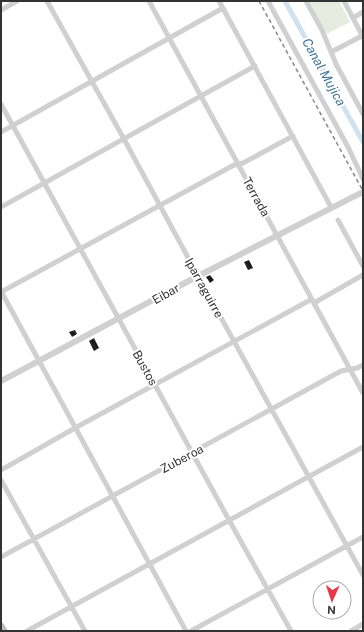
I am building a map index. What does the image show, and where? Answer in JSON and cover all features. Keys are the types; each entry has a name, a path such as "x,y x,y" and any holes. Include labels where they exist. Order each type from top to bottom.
{"main road":[{"path":"1,626 4,631"}],"street":[{"path":"1,10 17,1"},
{"name":"Iparraguirre","path":"48,1 271,410 363,575"},
{"name":"Terrada","path":"149,1 363,393"},
{"path":"219,1 331,208"},
{"path":"268,1 348,148 363,179"},
{"path":"306,1 322,30 336,64 363,114"},
{"path":"331,52 363,37 344,1"},
{"path":"1,132 223,8"},
{"path":"353,18 363,12"},
{"path":"1,207 255,66"},
{"name":"Bustos","path":"1,104 267,590 291,631"},
{"path":"186,631 1,292 160,205 293,136"},
{"name":"Eibar","path":"1,381 198,276 363,192"},
{"path":"338,220 363,266"},
{"path":"1,470 234,342 363,275"},
{"name":"Zuberoa","path":"1,557 341,371 357,368 363,365"},
{"path":"27,631 150,565 229,520 309,478 363,447"},
{"path":"1,480 85,631"},
{"path":"191,631 363,537"},
{"path":"351,631 363,624"}],"shaded area":[{"path":"309,1 339,1 350,22 327,34"}],"building":[{"path":"249,260 253,268 248,270 244,262"},
{"path":"210,275 214,280 210,283 206,277"},
{"path":"75,330 77,334 72,337 69,332"},
{"path":"94,338 99,348 94,351 89,341"}],"waterway":[{"name":"Canal Mujica","path":"285,1 363,142"}],"railway":[{"path":"259,1 363,191"}]}
